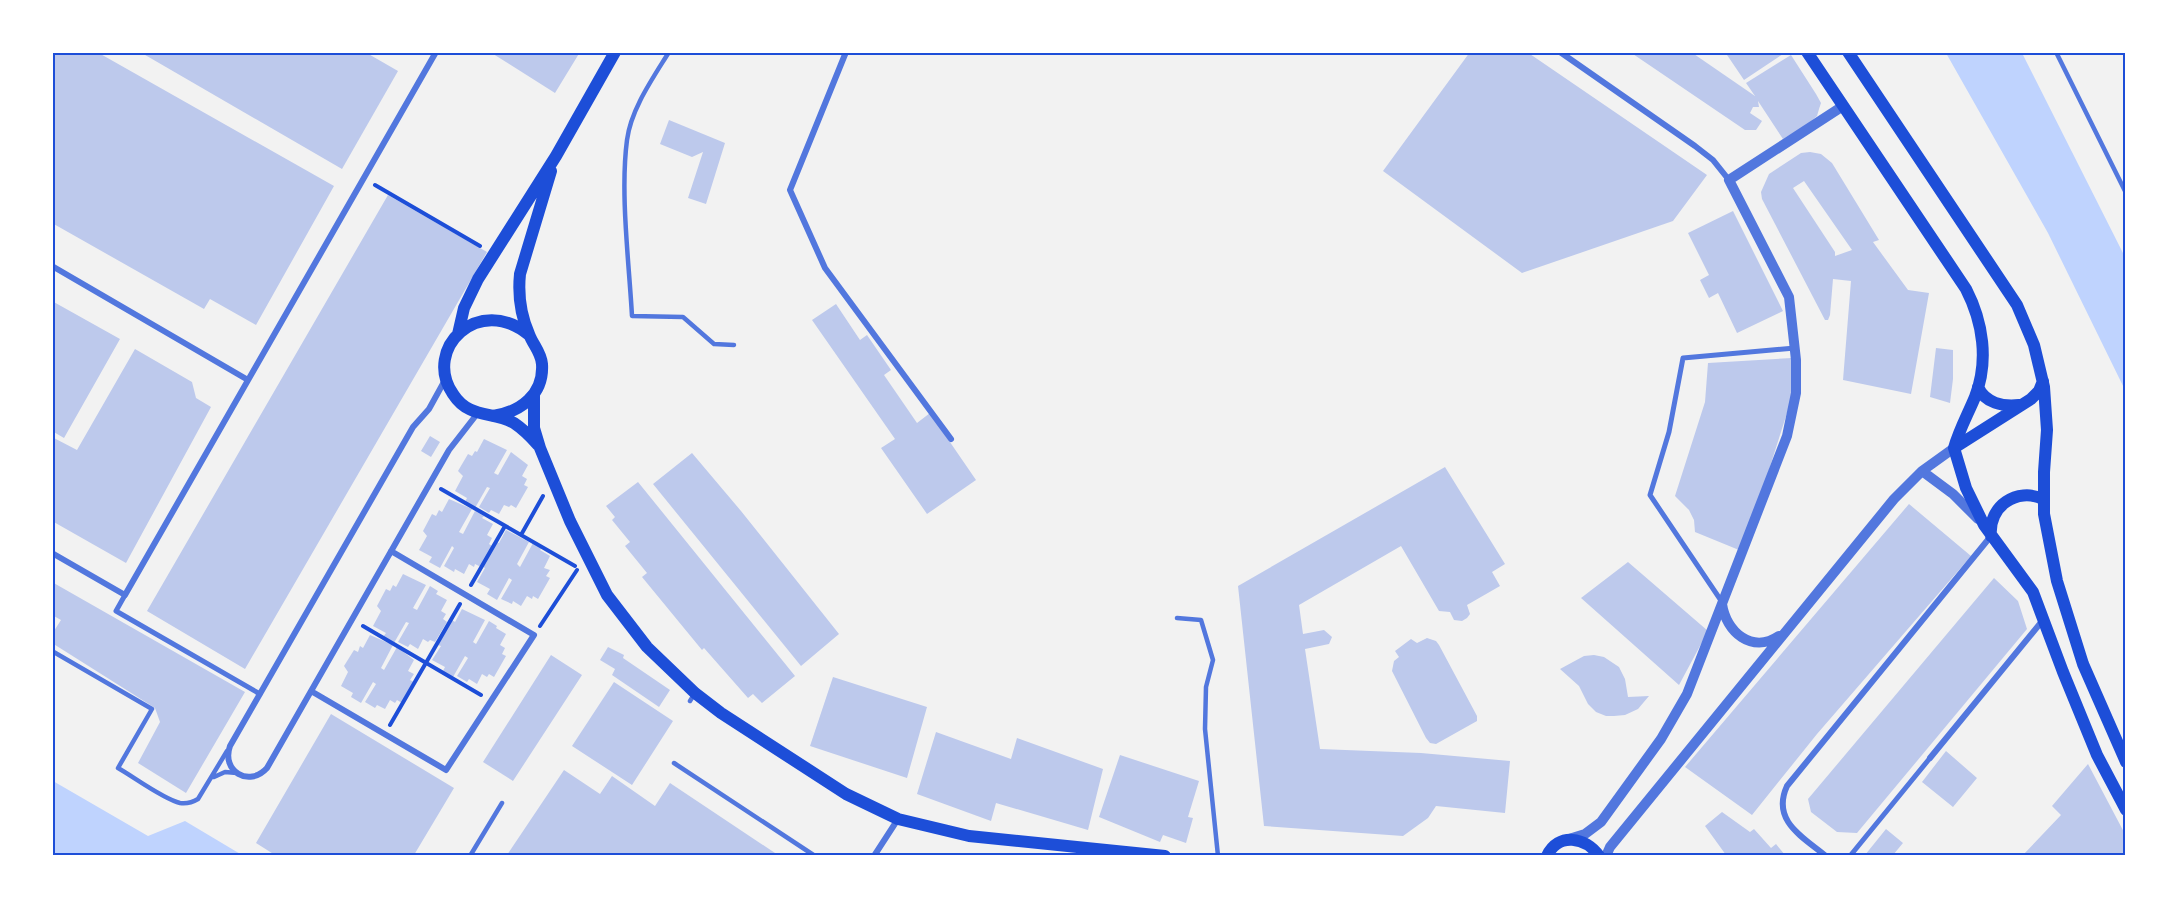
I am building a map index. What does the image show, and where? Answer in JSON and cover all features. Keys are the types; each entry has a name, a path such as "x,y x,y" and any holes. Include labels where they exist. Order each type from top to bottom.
{"main road":[{"path":"458,334 464,308 478,279 556,156 615,52"},
{"path":"1807,52 1966,289 1975,307 1981,327 1983,367 1978,387 1954,448 1965,488 1991,536 2033,592 2097,755 2126,810"},
{"path":"1848,52 2017,305 2034,345 2043,381 2048,430 2043,499 2047,534 2057,581 2084,664 2126,762"},
{"path":"493,416 508,414 523,407 534,395 540,381 542,365 538,349 530,335 519,287 520,274 556,156"},
{"path":"530,335 517,325 502,320 486,319 471,324 458,334 449,347 445,363 446,379 452,394 463,406 477,414 493,416 513,423 527,433 540,448"},
{"path":"1954,448 2025,402 2038,391 2043,381"},
{"path":"1978,387 1984,396 1999,405 2010,406 2025,402"},
{"path":"534,395 534,428 540,448 605,599 693,697 846,794 898,819 969,836 1165,855"},
{"path":"1991,536 1993,518 1998,508 2006,501 2016,496 2027,495 2043,499"},
{"path":"1547,855 1557,844 1576,839 1585,842 1599,855"}],"street":[{"path":"260,694 116,611 436,52"},
{"path":"846,52 790,190 825,268 951,439"},
{"path":"1560,52 1695,146 1713,160 1729,180 1789,297 1795,348 1796,393 1786,436 1687,694 1661,739 1601,822 1585,834 1566,840"},
{"path":"1729,180 1843,106"},
{"path":"52,266 248,380"},
{"path":"1785,633 1774,640 1762,642 1750,641 1738,636 1724,616 1722,603 1650,495 1669,432 1683,358 1795,348"},
{"path":"446,379 429,409 413,427 230,746 229,763 237,773 253,777 264,771 449,450 477,414"},
{"path":"1606,855 1610,847 1893,499 1922,471 1954,448"},
{"path":"1922,471 1953,494 1984,525"},
{"path":"1826,855 1789,824 1782,808 1783,797 1790,781 1991,536"},
{"path":"311,692 446,770 534,634 391,551"},
{"path":"52,554 125,595"},
{"path":"1850,855 2044,620"},
{"path":"874,855 898,819"}],"lane":[{"path":"669,52 643,94 627,138 626,193 632,316 683,317 714,344 734,345"},
{"path":"2056,52 2126,193"},
{"path":"1177,618 1201,620 1213,660 1206,687 1205,729 1218,855"},
{"path":"52,651 152,709 118,768 182,803 198,799 230,746"},
{"path":"674,763 814,855"},
{"path":"210,781 221,772 237,773"},
{"path":"470,855 502,803"}],"path":[{"path":"364,178 494,254"},
{"path":"521,535 553,480"},
{"path":"430,483 578,568"},
{"path":"385,735 505,526"},
{"path":"534,634 587,554"},
{"path":"352,620 491,701"}],"water":[{"path":"1946,53 2022,53 2125,257 2125,390 2048,233"},
{"path":"53,781 148,836 185,821 242,855 53,855"}],"building":[{"path":"52,52 97,52 334,186 256,325 210,299 204,309 52,223"},
{"path":"140,52 365,52 398,71 342,169"},
{"path":"490,52 580,52 555,93"},
{"path":"1470,52 1527,52 1707,175 1673,221 1522,273 1383,171"},
{"path":"1630,52 1691,52 1755,96 1746,83 1791,55 1821,103 1817,116 1783,139 1758,101 1759,107 1753,107 1750,113 1762,121 1756,130 1745,130"},
{"path":"1725,52 1786,52 1744,80"},
{"path":"669,120 725,143 706,204 688,198 703,152 692,157 660,144"},
{"path":"1801,153 1821,154 1832,163 1879,240 1873,242 1908,290 1929,293 1911,394 1843,380 1851,281 1833,279 1830,315 1828,320 1825,320 1762,199 1761,192 1769,174","holes":["1804,181 1852,250 1835,256 1835,252 1793,188"]},
{"path":"388,195 487,252 245,669 147,611"},
{"path":"1733,211 1783,311 1737,333 1718,293 1709,298 1700,280 1709,275 1688,233"},
{"path":"52,301 120,339 64,438 52,431"},
{"path":"836,304 860,340 867,335 891,370 884,375 917,423 930,413 976,480 927,514 881,448 895,439 812,320"},
{"path":"1936,348 1953,350 1950,403 1930,397"},
{"path":"135,349 192,382 196,398 211,407 126,563 52,521 52,437 77,450"},
{"path":"1792,358 1794,391 1767,476 1739,550 1695,532 1694,520 1689,510 1675,496 1705,402 1708,363"},
{"path":"430,436 440,442 431,457 421,451"},
{"path":"484,439 507,450 494,473 498,475 511,452 528,465 522,476 527,479 524,485 528,487 516,508 504,505 499,514 491,510 489,513 479,507 490,488 487,487 475,508 465,502 467,498 455,491 463,476 458,471 468,454 472,456 475,451 477,452"},
{"path":"692,453 839,634 801,666 653,484"},
{"path":"1445,467 1505,564 1492,572 1500,586 1467,605 1470,614 1467,618 1462,621 1454,620 1450,612 1439,611 1401,546 1299,605 1303,634 1324,630 1332,637 1329,644 1305,649 1320,749 1421,753 1510,761 1505,813 1436,806 1428,818 1403,836 1264,826 1238,586"},
{"path":"638,482 795,676 762,703 753,694 748,698 704,648 702,650 642,577 647,573 625,546 630,542 612,520 615,517 606,506"},
{"path":"449,499 472,509 459,532 463,534 475,511 493,524 487,535 492,538 489,544 492,546 481,567 469,564 464,574 455,569 454,572 444,566 454,548 452,546 440,568 429,562 432,557 419,550 427,536 423,531 432,514 436,516 439,510 442,512"},
{"path":"1909,504 1971,556 1817,734 1752,815 1685,767"},
{"path":"506,530 529,542 517,564 520,567 533,543 550,556 544,568 550,570 546,576 550,578 538,599 527,596 521,606 513,601 512,604 501,599 512,580 509,578 497,600 487,594 490,589 477,582 485,568 482,566"},
{"path":"1628,562 1708,631 1679,685 1581,598"},
{"path":"403,574 426,585 413,608 417,610 430,586 438,591 436,594 447,600 441,611 446,614 443,619 447,622 435,642 423,639 418,649 410,644 408,647 398,642 409,623 406,622 394,643 383,637 386,633 373,626 381,611 377,606 386,589 390,591 393,585 396,587"},
{"path":"1994,578 2018,601 2027,629 1857,833 1837,832 1811,812 1808,799"},
{"path":"52,582 245,692 186,793 138,763 160,722 155,708 52,643 52,634 61,620 52,615"},
{"path":"462,609 485,620 473,642 476,644 489,621 506,634 500,645 505,648 502,654 506,656 494,677 482,674 477,684 469,679 467,682 457,676 468,658 465,656 453,677 443,671 445,667 432,660 452,620 455,622"},
{"path":"370,635 393,645 381,668 384,670 397,647 414,660 408,671 414,674 410,680 414,682 402,703 390,700 385,709 377,705 375,708 365,702 376,684 373,682 361,703 351,697 353,693 341,686 348,672 344,666 354,650 358,652 360,646 363,648"},
{"path":"1427,638 1436,641 1439,645 1477,716 1477,721 1436,744 1430,743 1426,738 1392,671 1394,661 1399,657 1395,651 1411,639 1417,643"},
{"path":"608,647 624,655 623,658 670,690 659,707 612,675 615,669 600,660"},
{"path":"551,655 582,675 513,781 483,762"},
{"path":"1584,656 1604,657 1619,667 1625,679 1628,697 1649,696 1638,709 1625,715 1614,716 1596,712 1588,704 1579,686 1560,669"},
{"path":"833,677 927,707 907,778 810,746"},
{"path":"614,682 673,721 632,785 572,746"},
{"path":"331,714 454,788 414,855 275,855 256,843"},
{"path":"936,732 1011,759 1017,738 1103,769 1088,830 996,803 991,821 917,794"},
{"path":"1946,751 1977,778 1953,807 1922,782"},
{"path":"1120,755 1199,781 1188,817 1193,818 1186,843 1163,835 1160,842 1099,817"},
{"path":"2088,764 2126,836 2126,855 2023,855 2061,815 2052,806"},
{"path":"564,770 600,794 612,776 655,806 670,783 778,855 507,855"},
{"path":"1722,812 1750,832 1754,829 1771,848 1776,844 1785,855 1726,855 1705,826"},
{"path":"1886,829 1903,843 1893,855 1865,855"}]}
